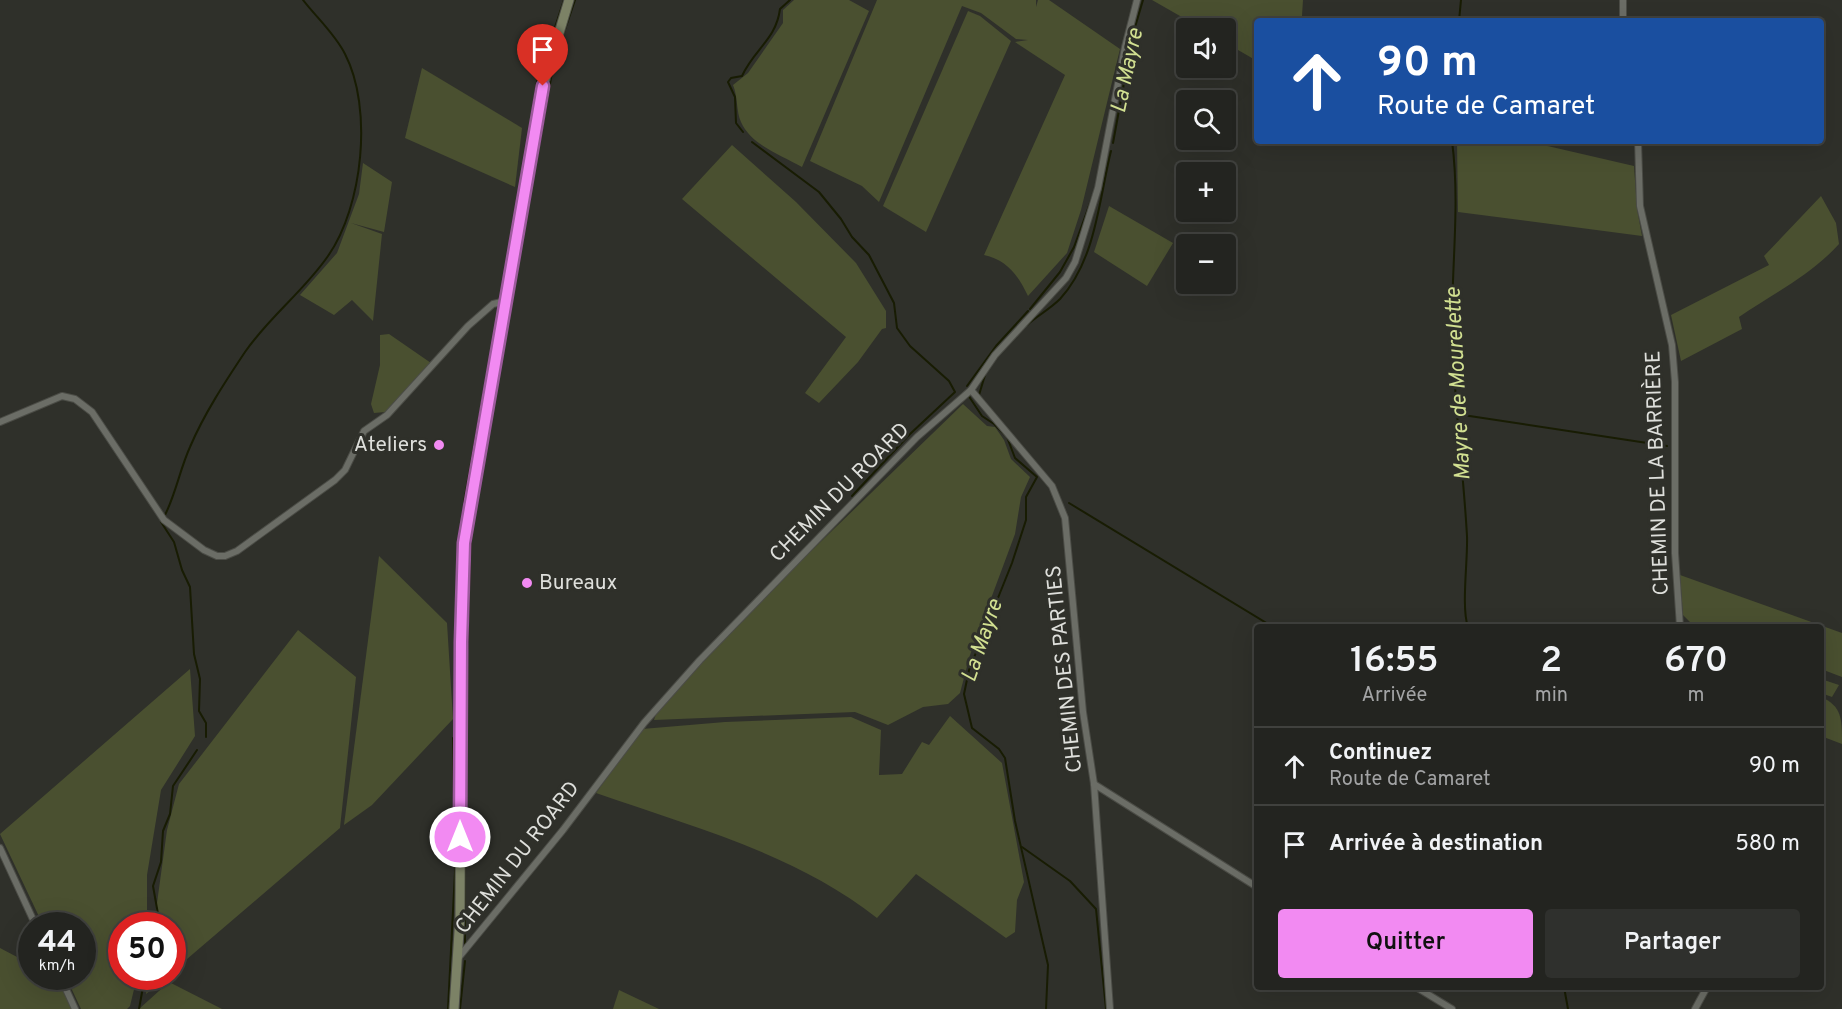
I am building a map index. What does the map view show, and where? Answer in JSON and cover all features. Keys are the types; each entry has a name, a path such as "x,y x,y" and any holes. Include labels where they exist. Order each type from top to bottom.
{"main road":[{"path":"454,1009 459,957 464,543 543,86 570,0"}],"street":[{"name":"CHEMIN DU ROARD","path":"459,957 563,830 644,723 700,660 917,437 971,390 995,355 1066,278 1075,262 1098,188 1125,47 1137,0"},
{"path":"1623,0 1623,18"},
{"name":"CHEMIN DE LA BARRIÈRE","path":"1638,144 1640,206 1672,345 1675,382 1675,553 1680,624"},
{"path":"0,422 62,396 75,399 92,412 164,520 204,550 225,556 237,551 325,489 345,470 364,431 387,415 468,326 493,304 506,301"},
{"name":"CHEMIN DES PARTIES","path":"971,390 1047,480 1062,507 1094,783 1254,885"},
{"path":"1094,783 1110,1009"},
{"path":"0,848 30,912"},
{"path":"66,990 75,1009"},
{"path":"1421,990 1452,1009"},
{"path":"1695,1009 1705,990"}],"green space":[{"path":"794,0 849,0 869,11 802,167 767,149 746,130 739,118 733,85 748,73 783,23 783,10"},
{"path":"877,0 1036,0 1036,7 1038,0 1049,0 1120,49 1081,210 1067,253 1028,296 1011,270 992,257 984,255 1065,75 1015,42 1028,40 1016,39 981,13 962,6 879,202 862,186 810,161"},
{"path":"1152,0 1303,0 1300,18 1254,18 1254,59 1236,49 1236,18 1184,18"},
{"path":"968,11 980,16 1011,41 926,232 883,206"},
{"path":"422,68 522,128 515,187 405,138"},
{"path":"1457,144 1539,144 1634,166 1637,209 1642,236 1458,212"},
{"path":"732,145 796,202 856,263 886,311 886,328 882,329 858,362 819,403 805,393 846,337 682,199"},
{"path":"363,163 392,182 384,232 351,223 382,234 373,321 352,300 334,315 300,295 337,253 359,194"},
{"path":"1821,196 1836,223 1839,244 1804,275 1739,317 1742,329 1681,361 1671,315 1769,265 1764,256"},
{"path":"1109,206 1173,243 1147,286 1094,252"},
{"path":"389,334 431,363 385,412 374,413 371,404 380,365 380,335"},
{"path":"963,404 987,426 995,427 1004,440 1011,459 1030,477 1021,497 1015,534 970,655 960,693 948,704 923,707 888,725 855,712 654,720 657,711 743,617"},
{"path":"379,556 447,623 453,719 372,805 344,825"},
{"path":"1680,575 1817,624 1696,624 1683,615"},
{"path":"1824,627 1842,633 1842,677 1824,670"},
{"path":"298,630 356,677 340,828 186,960 186,912 156,912 167,830 179,784"},
{"path":"190,669 195,736 161,790 147,875 147,912 108,912 108,990 134,990 130,1006 127,1009 81,1009 72,990 96,990 96,912 37,912 0,834"},
{"path":"1824,680 1839,685 1832,697 1824,694"},
{"path":"1824,699 1837,709 1839,714 1842,744 1824,737"},
{"path":"950,716 1002,763 1024,882 1017,900 1015,932 1006,938 916,874 877,918 813,876 778,859 742,844 596,793 642,729 725,722 851,717 881,730 879,775 902,774 922,742 929,745"},
{"path":"0,948 18,957 18,990 63,990 72,1009 0,1009"},
{"path":"160,990 185,990 222,1009 139,1009"},
{"path":"619,990 659,1009 613,1009"}],"waterway":[{"path":"165,515 190,447 215,398 254,339 319,269 340,235 349,211 360,156 359,101 354,76 341,47 303,0"},
{"path":"522,181 537,82 564,0"},
{"path":"560,44 575,0"},
{"path":"743,132 736,123 735,97 728,82 731,78 742,76 752,58 774,29 780,9 790,0"},
{"name":"La Mayre","path":"1113,143 1133,34 1143,0"},
{"name":"Mayre de Mourelette","path":"1459,18 1461,0"},
{"path":"505,332 553,67"},
{"path":"752,142 819,192 841,219 852,237 869,255 894,303 897,328 910,346 949,381 955,392 910,434 852,496"},
{"name":"Mayre de Mourelette","path":"1452,144 1456,209 1452,323 1467,536 1465,596 1467,624"},
{"path":"1027,325 1060,299 1081,266 1089,248 1111,151"},
{"name":"La Mayre","path":"1030,309 1060,272 1074,247 1093,195"},
{"path":"506,270 513,234"},
{"path":"464,502 499,309"},
{"name":"La Mayre","path":"967,386 996,346 1028,311"},
{"path":"979,395 985,375"},
{"name":"La Mayre","path":"968,395 982,416 1007,437 1015,458 1037,477 1026,497 1026,520 1012,563 969,670 964,694 972,728 999,749 1005,758 1015,821 1048,965 1046,1009"},
{"path":"1463,415 1667,446"},
{"path":"1069,503 1268,624"},
{"path":"161,522 174,542 182,570 190,587 194,654 200,679 199,711 206,723 206,737"},
{"path":"465,710 471,530"},
{"path":"448,1009 455,872 453,738"},
{"path":"158,912 153,886 161,862 163,831 170,814 173,786 197,750"},
{"path":"465,757 465,947"},
{"path":"1022,847 1070,881 1096,909 1106,1009"},
{"path":"460,1009 465,961"},
{"path":"139,1009 142,990"},
{"name":"Mayre de Mourelette","path":"1565,990 1568,1009"}],"place":[{"name":"Ateliers","path":"439,445"},
{"name":"Bureaux","path":"527,583"}],"route":[{"path":"460,837 464,543 543,86"}]}
